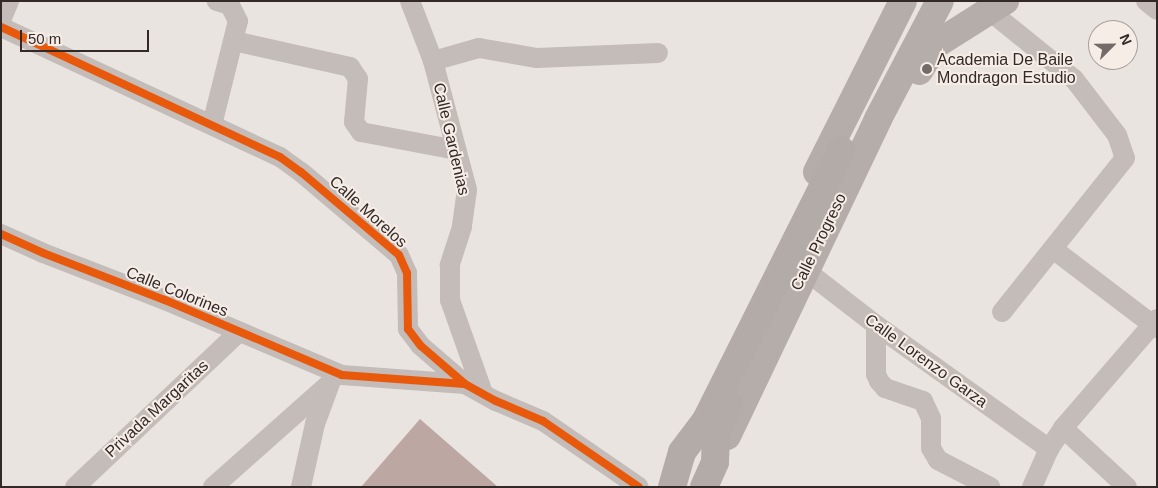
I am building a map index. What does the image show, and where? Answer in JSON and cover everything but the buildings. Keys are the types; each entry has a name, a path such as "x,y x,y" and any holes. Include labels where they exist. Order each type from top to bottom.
{"main road":[{"path":"709,475 716,434 842,145 859,90 903,1"},
{"path":"896,86 896,58 922,1"},
{"name":"Calle Progreso","path":"709,475 878,119 940,1"},
{"path":"672,487 682,452 705,422 842,145 878,119 897,113 934,45 998,7"},
{"path":"859,90 878,119"}],"street":[{"path":"1,20 9,1"},
{"path":"212,125 234,41 237,16 230,5 217,1"},
{"name":"Calle Gardenias","path":"410,1 433,61 467,190 462,227 450,265 450,300 483,393"},
{"path":"1146,1 1157,10"},
{"path":"998,7 1074,79 1117,135 1125,158 1002,312"},
{"name":"Calle Morelos","path":"1,27 280,157 301,172 399,255 407,273 408,329 421,346 465,384 543,421 639,487"},
{"path":"234,41 350,67 358,79 354,122 360,132 456,150"},
{"path":"433,61 479,48 538,58 658,53"},
{"name":"Calle Colorines","path":"1,234 239,332 336,379 465,384"},
{"path":"1032,487 1049,449 1063,428 1155,324 1053,249"},
{"name":"Calle Lorenzo Garza","path":"806,270 876,325 1049,449"},
{"path":"876,325 876,374 879,381 885,388 923,401 931,418 931,448 938,460 990,487"},
{"name":"Privada Margaritas","path":"75,487 239,332"},
{"path":"213,487 336,379"},
{"path":"301,487 315,424 336,379"},
{"path":"1063,428 1127,487"}],"cycle path":[{"path":"1,27 280,157 301,172 399,255 407,273 408,329 421,346 465,384 496,401 543,421 639,487"},
{"path":"1,234 43,253 165,300 342,375 465,384"}],"place":[{"name":"Academia De Baile Mondragon Estudio","path":"927,69"}]}
